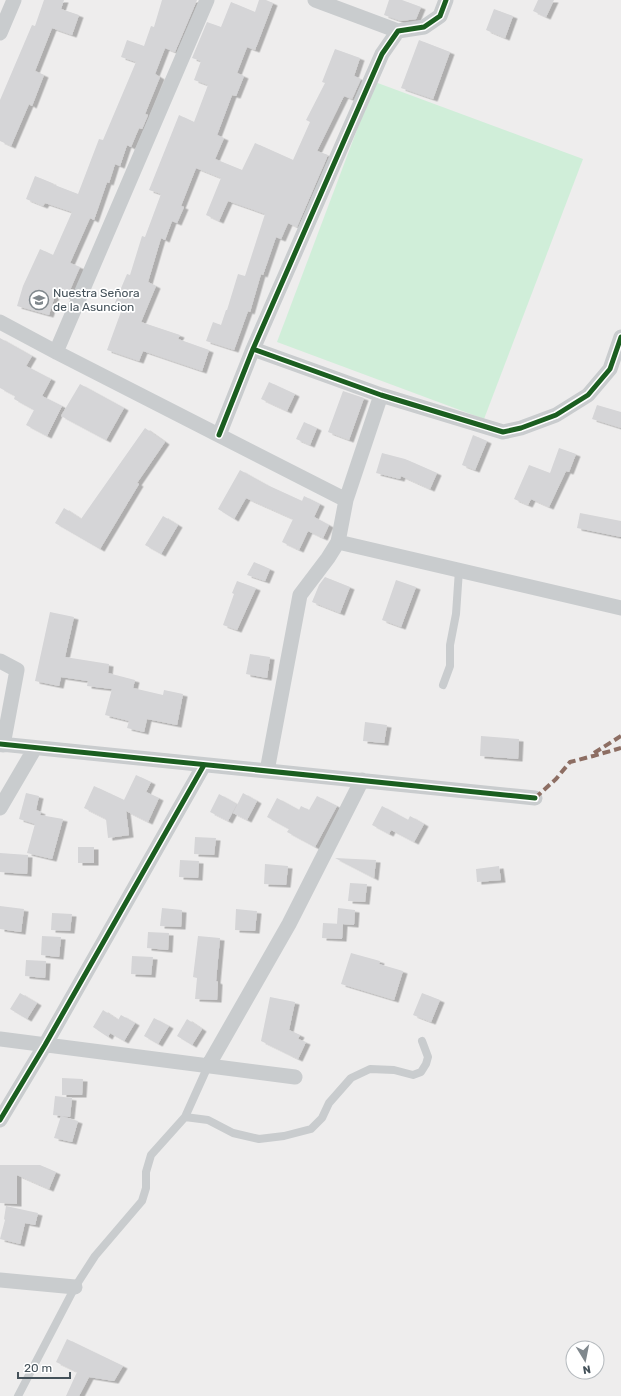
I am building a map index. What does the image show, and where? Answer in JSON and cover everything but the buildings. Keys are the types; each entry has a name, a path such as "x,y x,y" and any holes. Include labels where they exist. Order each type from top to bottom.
{"street":[{"path":"0,33 14,0"},
{"path":"56,352 207,0"},
{"path":"315,0 398,31 424,27 440,16 446,0"},
{"path":"219,435 253,348 382,54 398,31"},
{"path":"0,322 346,500"},
{"path":"253,348 381,395 503,432 521,428 556,415 588,395 610,369 621,337"},
{"path":"267,771 300,595 338,542 346,500 381,395"},
{"path":"338,542 621,608"},
{"path":"0,661 17,670 2,744 535,798"},
{"path":"0,808 35,748"},
{"path":"0,1120 45,1045 204,765"},
{"path":"208,1066 289,924 362,780"},
{"path":"0,1039 295,1077"},
{"path":"0,1280 75,1287"}],"lane":[{"path":"443,686 450,666 450,645 456,614 460,570"},
{"path":"185,1117 208,1120 233,1133 259,1139 284,1136 311,1129 322,1118 329,1103 352,1078 370,1069 394,1070 413,1075 421,1072 428,1057 422,1041"},
{"path":"18,1396 75,1287 95,1256 142,1201 146,1188 146,1172 151,1155 185,1117 208,1066"}],"green space":[{"path":"375,82 583,159 484,419 277,342"}],"marked path":[{"path":"594,753 621,736"},
{"path":"535,798 556,779 570,762 621,748"}],"cycle path":[{"path":"219,435 253,349 382,54 398,31 424,27 440,16 446,0"},
{"path":"253,349 381,395 503,432 521,428 556,415 588,395 610,369 621,337"},
{"path":"0,744 535,798"},
{"path":"0,1120 45,1045 204,765"}],"place":[{"name":"Nuestra Señora de la Asuncion","path":"39,300"}]}
